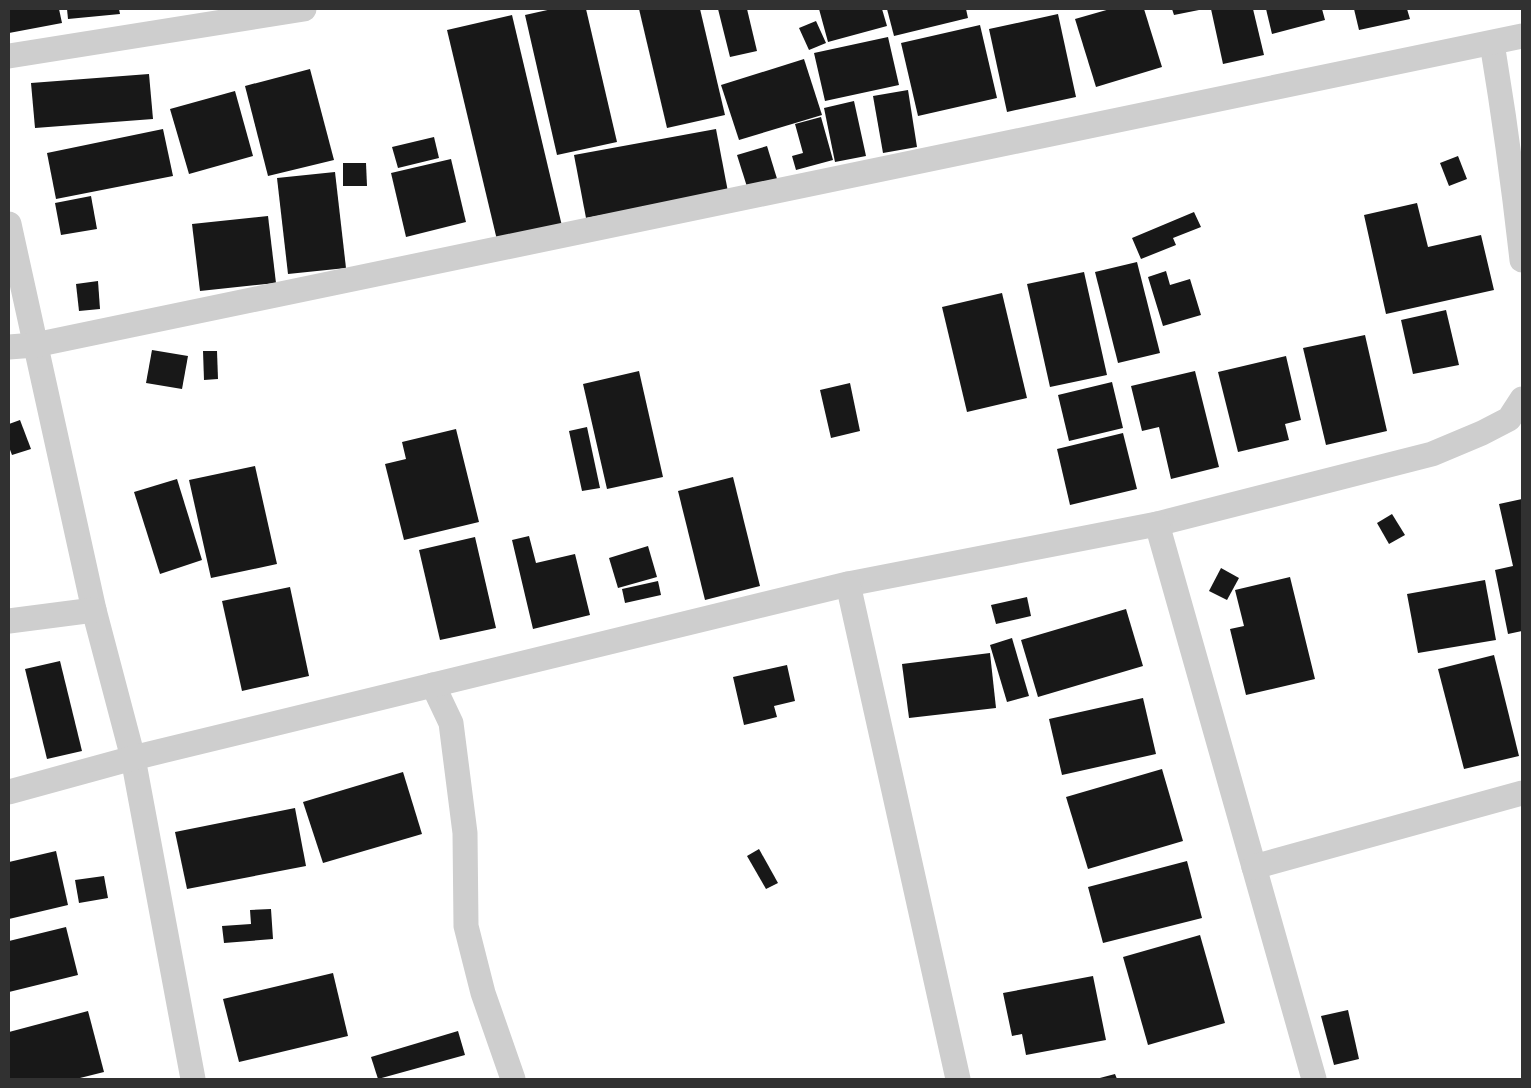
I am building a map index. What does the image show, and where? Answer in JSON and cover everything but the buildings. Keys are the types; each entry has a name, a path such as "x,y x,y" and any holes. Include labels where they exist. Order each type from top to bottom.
{"street":[{"path":"9,56 304,9"},
{"path":"9,347 35,345 1522,36"},
{"path":"1492,43 1509,148 1512,193 1522,260"},
{"path":"9,224 94,610 133,758 193,1079"},
{"path":"9,792 133,758 848,584 1157,524 1432,454 1482,433 1509,419 1522,399"},
{"path":"1157,524 1314,1079"},
{"path":"848,584 958,1079"},
{"path":"9,621 94,610"},
{"path":"433,685 451,723 465,833 466,926 482,993 513,1079"},
{"path":"1254,866 1522,793"}]}
